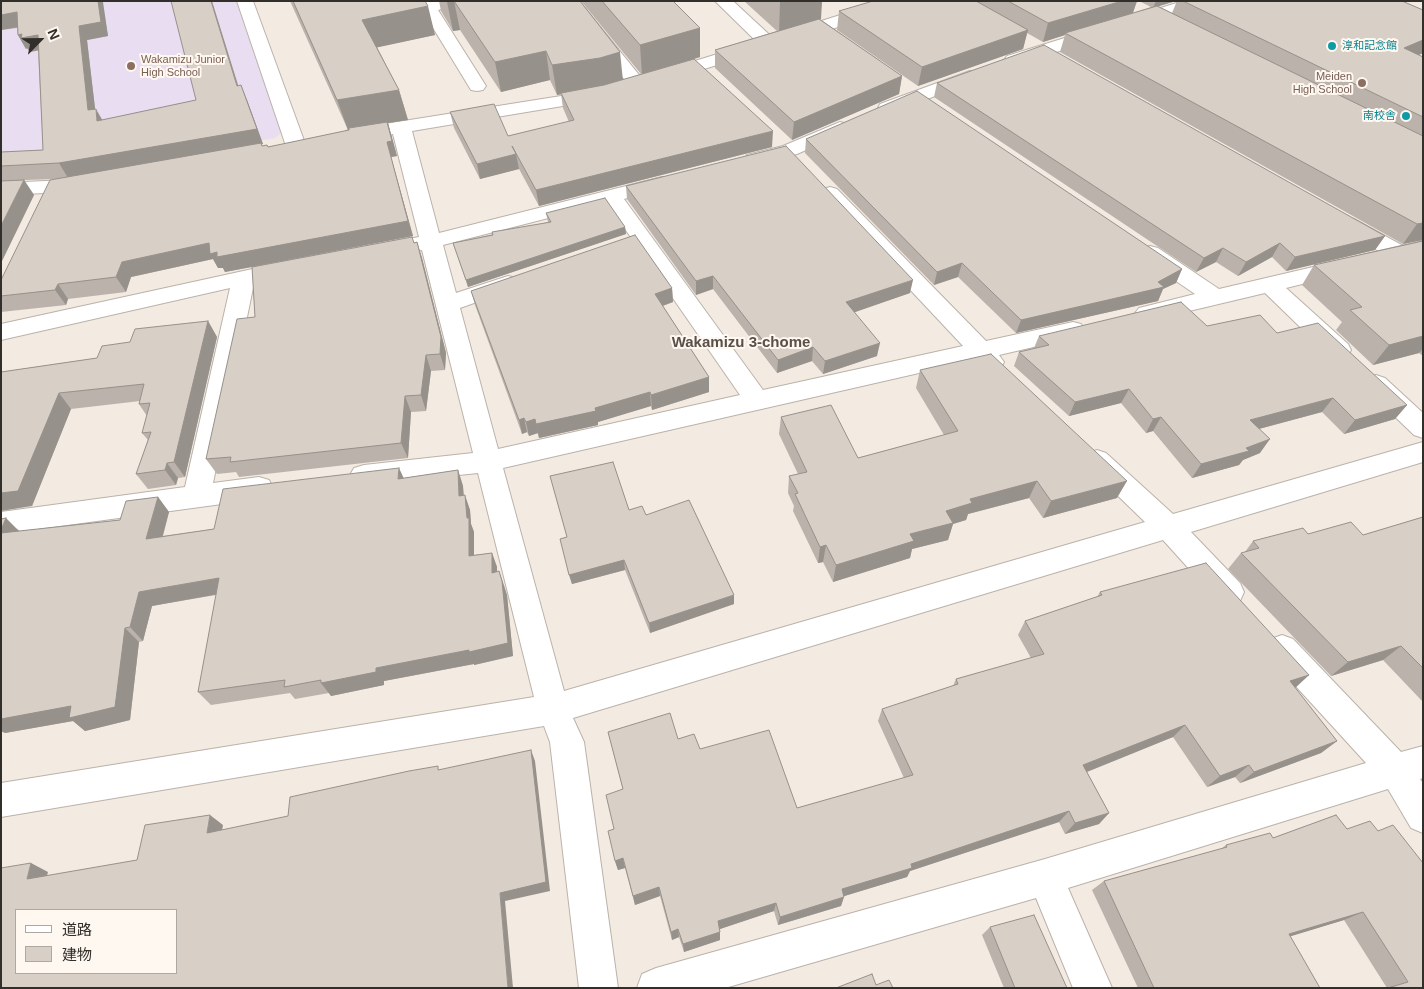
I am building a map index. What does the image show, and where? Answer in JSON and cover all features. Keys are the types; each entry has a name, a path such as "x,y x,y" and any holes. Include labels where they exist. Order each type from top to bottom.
{"street":[{"path":"245,1 296,146"},
{"path":"374,18 426,4 456,1"},
{"path":"570,1 624,89"},
{"path":"722,1 768,43"},
{"path":"334,139 624,89 902,1"},
{"path":"733,164 803,164 866,117 908,90 992,68 1042,50 1200,1"},
{"path":"426,4 477,86"},
{"path":"1128,5 1176,29"},
{"path":"820,28 836,40"},
{"path":"1018,37 1067,65"},
{"path":"698,65 719,85"},
{"path":"908,90 940,112"},
{"path":"400,127 432,241 553,709 567,742 599,988"},
{"path":"768,130 803,164 981,352 1010,379"},
{"path":"277,150 315,143"},
{"path":"366,254 432,241 677,179"},
{"path":"1,190 46,196 68,186 106,180"},
{"path":"612,196 633,241 757,401"},
{"path":"1331,215 1411,251"},
{"path":"1134,242 1215,297"},
{"path":"1127,317 1411,251"},
{"path":"1,332 310,264"},
{"path":"448,304 531,276"},
{"path":"197,495 244,277"},
{"path":"1269,284 1423,428"},
{"path":"343,478 489,461 981,352 1098,324"},
{"path":"1081,446 1167,526 1254,620 1409,766 1423,816"},
{"path":"1,800 553,709 1167,526 1423,452"},
{"path":"1,523 197,495 285,485"},
{"path":"656,988 1045,877 1409,766"},
{"path":"1045,877 1093,988"}],"shaded area":[{"name":"Wakamizu Junior High School","path":"1,1 236,1 284,131 275,138 61,172 1,176"}],"building":[{"path":"1,1 98,1 101,22 79,26 88,110 96,109 97,121 196,100 171,1 211,1 237,86 241,85 257,129 59,163 1,166 1,152 43,150 38,35 21,38 22,34 18,35 17,12 1,15"},
{"path":"293,1 425,1 428,6 362,20 399,90 337,100"},
{"path":"454,1 580,1 620,52 600,58 552,65 546,51 495,62"},
{"path":"602,1 673,1 700,28 640,45"},
{"path":"873,1 976,1 1028,30 922,67 839,11"},
{"path":"1008,1 1122,1 1048,23"},
{"name":"Meiden High School","path":"1183,1 1402,1 1423,10 1423,40 1404,48 1423,57 1423,117"},
{"path":"1157,6 1423,136 1423,223 1417,224 1065,33"},
{"path":"819,19 902,76 794,122 715,50"},
{"path":"1044,45 1385,236 1295,257 1280,243 1246,262 1223,248 1204,258 937,83"},
{"path":"694,59 773,131 536,190 512,146 516,154 477,164 450,112 494,104 508,136 574,120 561,93 604,85"},
{"path":"917,91 1182,269 1158,282 1164,287 1021,320 962,263 937,272 806,139"},
{"path":"387,122 392,141 387,142 408,221 217,257 217,252 210,254 209,243 122,262 116,277 58,284 55,290 1,296 1,280 50,180 261,143 262,146 267,145 268,147 349,130 349,128"},
{"path":"786,146 913,280 846,302 880,343 825,361 813,347 778,360 713,276 696,281 626,186"},
{"path":"24,180 1,226 1,181"},
{"path":"605,198 625,227 466,280 453,243 493,235 492,232 551,222 546,213"},
{"path":"635,235 672,288 655,294 709,377 651,395 650,392 595,408 596,411 536,424 535,419 526,422 524,418 519,420 471,291"},
{"path":"412,237 414,243 417,242 441,337 440,354 426,355 421,395 405,396 401,443 230,462 231,457 206,459 237,319 255,317 252,267"},
{"path":"1423,241 1423,336 1389,345 1350,310 1362,307 1314,265"},
{"path":"1181,302 1207,326 1260,315 1277,333 1318,323 1407,405 1355,420 1333,398 1250,420 1270,439 1246,448 1249,451 1201,464 1161,417 1153,419 1129,389 1075,402 1019,352 1049,345 1039,336"},
{"path":"208,321 174,462 167,463 165,470 136,474 151,432 142,433 150,403 139,404 144,384 59,393 18,491 1,493 1,372 97,358 102,346 130,342 135,329"},
{"path":"991,354 1127,481 1051,501 1037,481 970,499 972,503 946,511 953,523 910,534 914,541 836,565 826,545 820,547 795,494 798,493 789,476 807,472 781,417 831,405 858,458 958,431 920,370"},
{"path":"613,462 629,510 642,506 646,515 689,500 734,595 649,623 624,560 569,575 560,539 567,537 550,476"},
{"path":"399,468 398,479 458,470 459,496 465,495 467,518 469,518 469,556 492,553 492,573 499,571 502,581 508,643 469,652 469,650 376,668 376,672 321,683 321,680 284,687 285,680 198,692 219,578 139,592 130,627 125,628 115,707 69,718 71,706 1,719 1,533 120,520 126,501 158,497 146,539 214,529 223,489"},
{"path":"1423,517 1423,668 1401,646 1348,662 1241,553 1259,548 1253,541 1303,528 1308,534 1351,522 1363,535"},
{"path":"6,518 1,530 1,519"},
{"path":"1206,563 1309,675 1290,681 1337,741 1254,772 1249,765 1220,776 1185,725 1083,765 1109,813 1075,823 1069,811 911,864 912,868 842,889 844,897 780,917 776,903 718,921 720,932 683,944 678,929 671,932 659,887 633,896 623,858 615,861 608,831 614,829 606,795 623,789 608,732 670,713 678,739 694,734 700,749 769,730 797,808 913,775 882,709 958,684 956,679 1044,654 1025,621 1102,595 1100,592"},
{"path":"531,750 546,882 500,893 508,988 1,988 1,868 31,863 27,879 137,860 145,825 210,815 207,833 288,816 290,797 438,766 438,770"},
{"path":"1336,815 1347,829 1370,821 1378,831 1393,825 1423,863 1423,988 1388,988 1408,982 1363,912 1289,934 1320,988 1154,988 1104,881 1227,847 1226,845 1270,833 1273,838"},
{"path":"1034,915 1067,988 1015,988 990,927"},
{"path":"872,974 876,985 889,980 893,988 836,988"}],"place":[{"name":"淳和記念館","path":"1332,46"},
{"name":"Wakamizu Junior High School","path":"131,66"},
{"name":"Meiden High School","path":"1362,83"},
{"name":"南校舎","path":"1406,116"}],"district":[{"name":"Wakamizu 3-chome","path":"741,343"}]}
